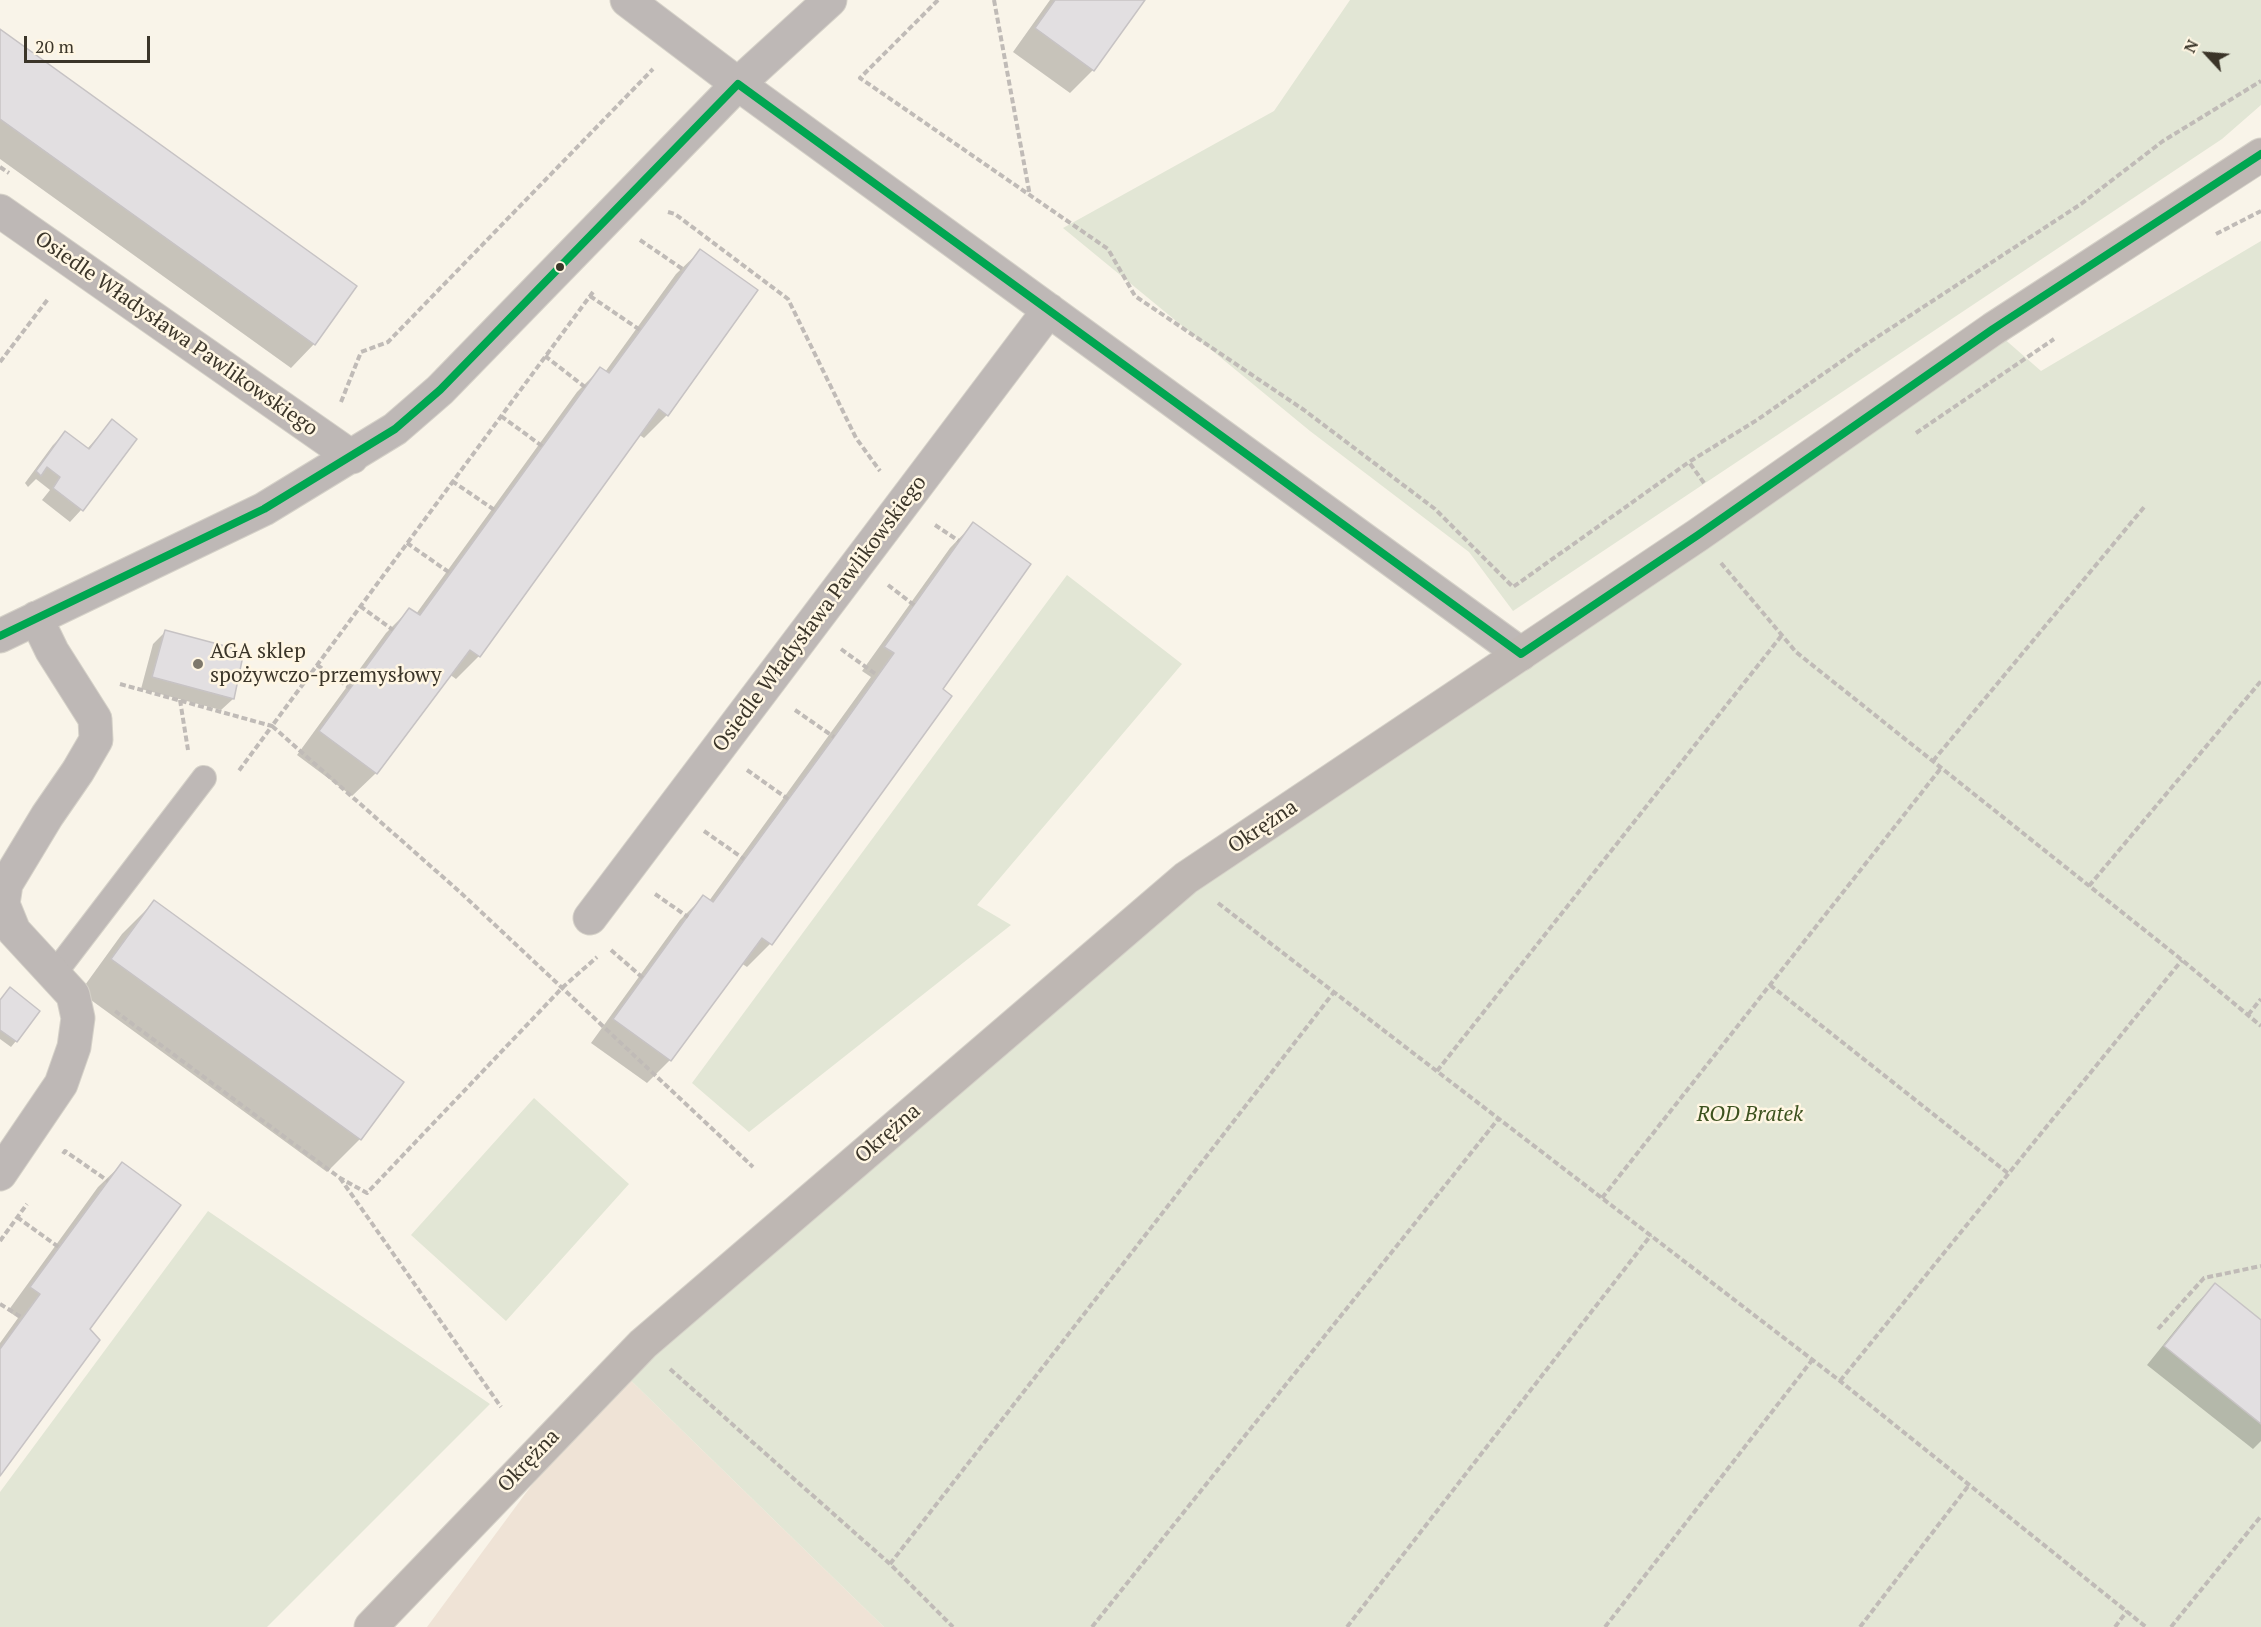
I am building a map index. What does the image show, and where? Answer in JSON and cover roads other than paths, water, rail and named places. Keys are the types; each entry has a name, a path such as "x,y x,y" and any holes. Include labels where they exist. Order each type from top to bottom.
{"street":[{"path":"627,0 738,84 1521,654"},
{"path":"0,636 264,509 395,429 440,390 738,84 830,0"},
{"name":"Okrężna","path":"371,1627 643,1344 1186,878 1698,535 1994,329 2260,155"},
{"name":"Osiedle Władysława Pawlikowskiego","path":"0,210 352,457"},
{"name":"Osiedle Władysława Pawlikowskiego","path":"590,918 916,512 1049,310"},
{"path":"0,1174 61,1084 75,1047 78,1018 73,995 14,931 3,904 6,884 96,740 95,719 36,618"}],"lane":[{"path":"54,974 204,778"}],"place":[{"name":"AGA sklep spożywczo-przemysłowy","path":"198,664"}],"park label":[{"name":"ROD Bratek","path":"1750,1115"}]}
